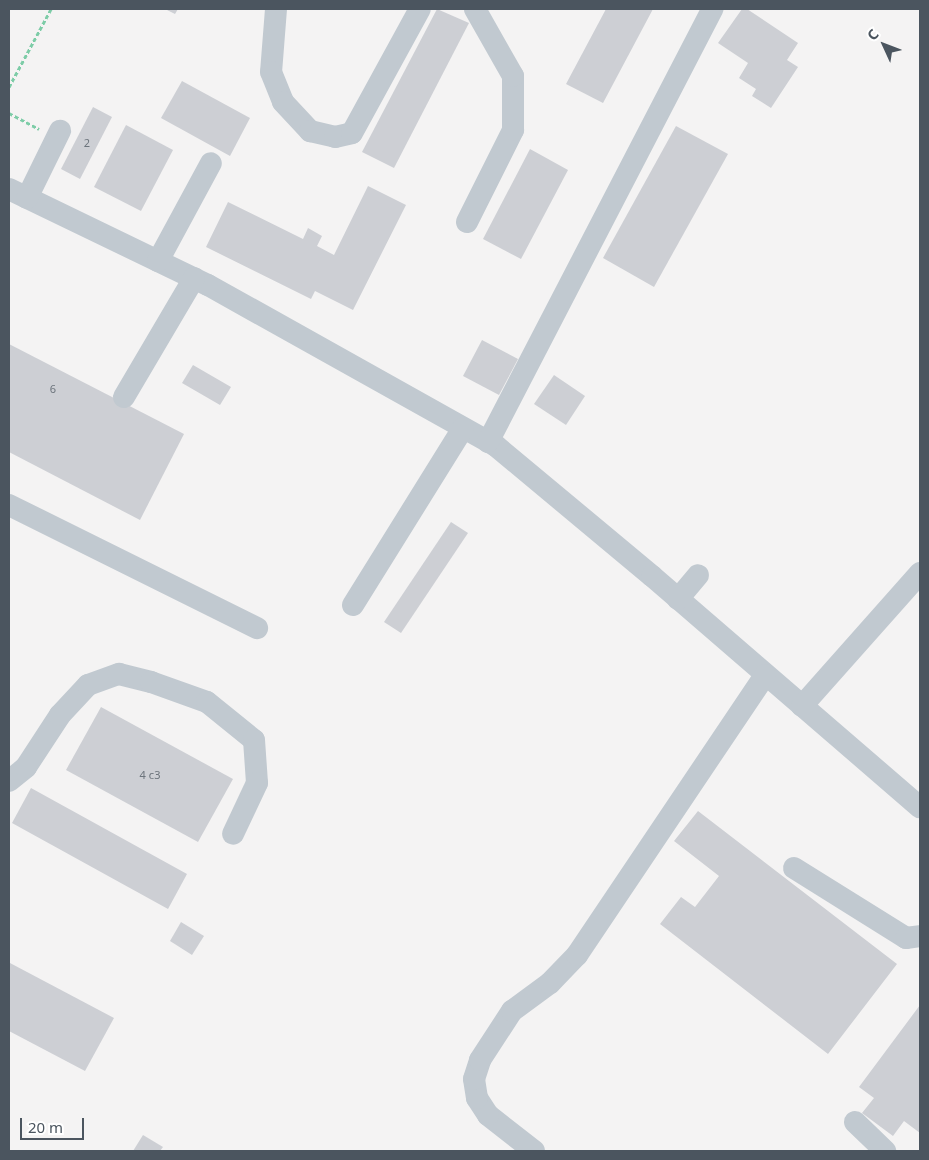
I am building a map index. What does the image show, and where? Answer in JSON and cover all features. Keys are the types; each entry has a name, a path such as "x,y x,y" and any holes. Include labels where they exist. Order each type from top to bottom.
{"street":[{"path":"276,9 271,72 283,102 310,131 335,137 352,133 420,9"},
{"path":"467,222 512,130 513,76 475,9"},
{"path":"488,442 712,9"},
{"path":"58,134 18,193 194,278 488,442 678,599 920,807"},
{"path":"158,261 210,163"},
{"path":"124,397 194,278"},
{"path":"354,605 463,428"},
{"path":"9,504 257,628"},
{"path":"802,706 920,573"},
{"path":"678,599 698,575"},
{"path":"9,781 26,767 60,715 88,686 119,674 151,682 208,702 254,740 257,783 233,834"},
{"path":"534,1151 488,1116 477,1098 474,1079 480,1060 512,1011 550,983 577,955 766,675"},
{"path":"794,868 906,938 920,936"},
{"path":"856,1122 885,1151"}],"path":[{"path":"9,87 51,9"},
{"path":"9,112 58,134"}],"building":[{"path":"165,9 178,9 175,14"},
{"path":"437,9 469,23 394,168 362,152"},
{"path":"606,9 653,9 603,103 566,84"},
{"path":"742,9 747,9 798,43 787,60 798,67 771,108 752,96 756,89 739,78 748,63 718,43"},
{"path":"182,81 250,118 230,156 161,118"},
{"path":"93,107 112,117 80,179 61,169"},
{"path":"126,125 173,150 141,211 94,187"},
{"path":"676,126 728,154 654,287 603,258"},
{"path":"530,149 568,170 521,259 483,239"},
{"path":"368,186 406,205 353,310 315,291 311,299 206,247 228,202 303,239 308,228 322,236 317,246 334,255"},
{"path":"482,340 518,359 499,395 463,376"},
{"path":"9,344 184,434 140,520 9,452"},
{"path":"193,365 231,387 220,405 182,383"},
{"path":"554,375 585,396 566,425 534,404"},
{"path":"451,522 468,533 401,633 384,622"},
{"path":"101,707 233,779 198,842 66,770"},
{"path":"31,788 187,874 168,909 12,823"},
{"path":"698,811 897,964 828,1054 660,924 681,897 695,907 719,876 674,841"},
{"path":"181,922 204,936 192,955 170,941"},
{"path":"10,963 114,1018 85,1071 9,1031"},
{"path":"920,1005 920,1133 904,1121 893,1136 862,1113 874,1098 859,1087"},
{"path":"143,1135 163,1147 160,1151 133,1151"}]}
